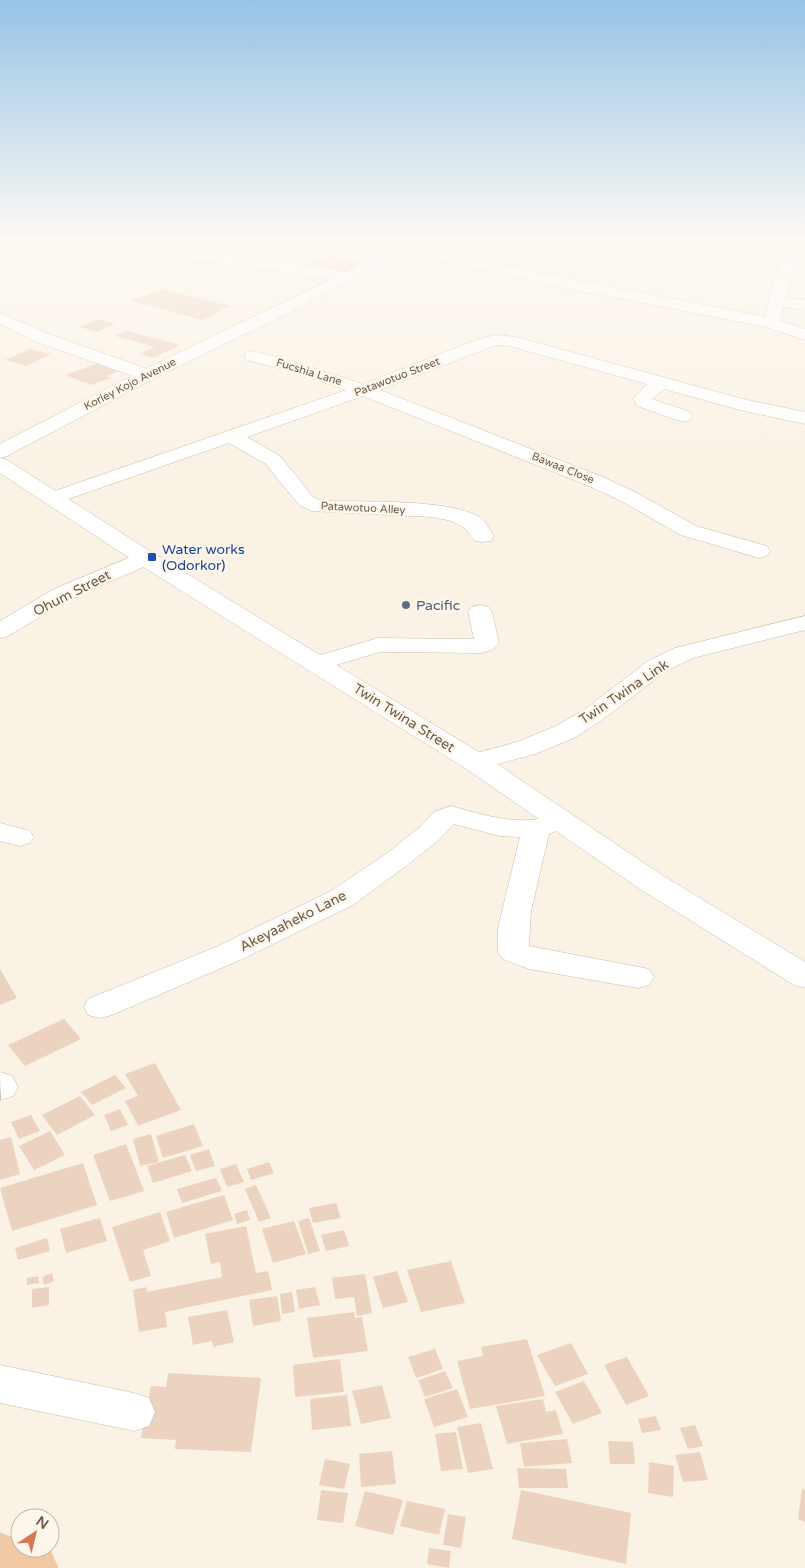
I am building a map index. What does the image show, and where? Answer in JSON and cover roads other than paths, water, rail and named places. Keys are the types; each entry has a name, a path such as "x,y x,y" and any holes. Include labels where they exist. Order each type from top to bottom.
{"highway":[{"path":"0,1555 35,1568"}],"street":[{"name":"Korley Kojo Avenue","path":"0,452 146,375 271,314"},
{"path":"726,314 766,322 805,335"},
{"path":"766,322 772,320 774,314"},
{"path":"0,318 43,338 146,375"},
{"name":"Patawotuo Street","path":"53,498 364,390 465,350 496,340 510,341 740,404 805,418"},
{"name":"Fucshia Lane","path":"253,356 312,371 364,390"},
{"path":"661,382 645,394 642,398 644,402 683,416"},
{"name":"Bawaa Close","path":"364,390 614,489 680,526 722,541 759,551"},
{"name":"Patawotuo Alley","path":"232,437 273,460 306,501 319,507 432,510 457,515 475,524 482,536"},
{"name":"Twin Twina Street","path":"0,464 145,558 475,762 547,825 650,882 805,977"},
{"name":"Ohum Street","path":"0,631 62,594 145,558"},
{"path":"316,664 378,645 481,646 487,643 480,612"},
{"name":"Twin Twina Link","path":"475,762 526,748 565,732 593,715 657,666 684,654 805,623"},
{"name":"Akeyaaheko Lane","path":"100,1007 227,954 342,898 403,854 444,818 451,815 500,827 547,825"},
{"path":"547,825 516,915 512,946 514,952 529,958 638,977"},
{"path":"0,1384 134,1412"}],"place":[{"name":"Water works (Odorkor)","path":"152,557"},
{"name":"Pacific","path":"406,605"}]}
